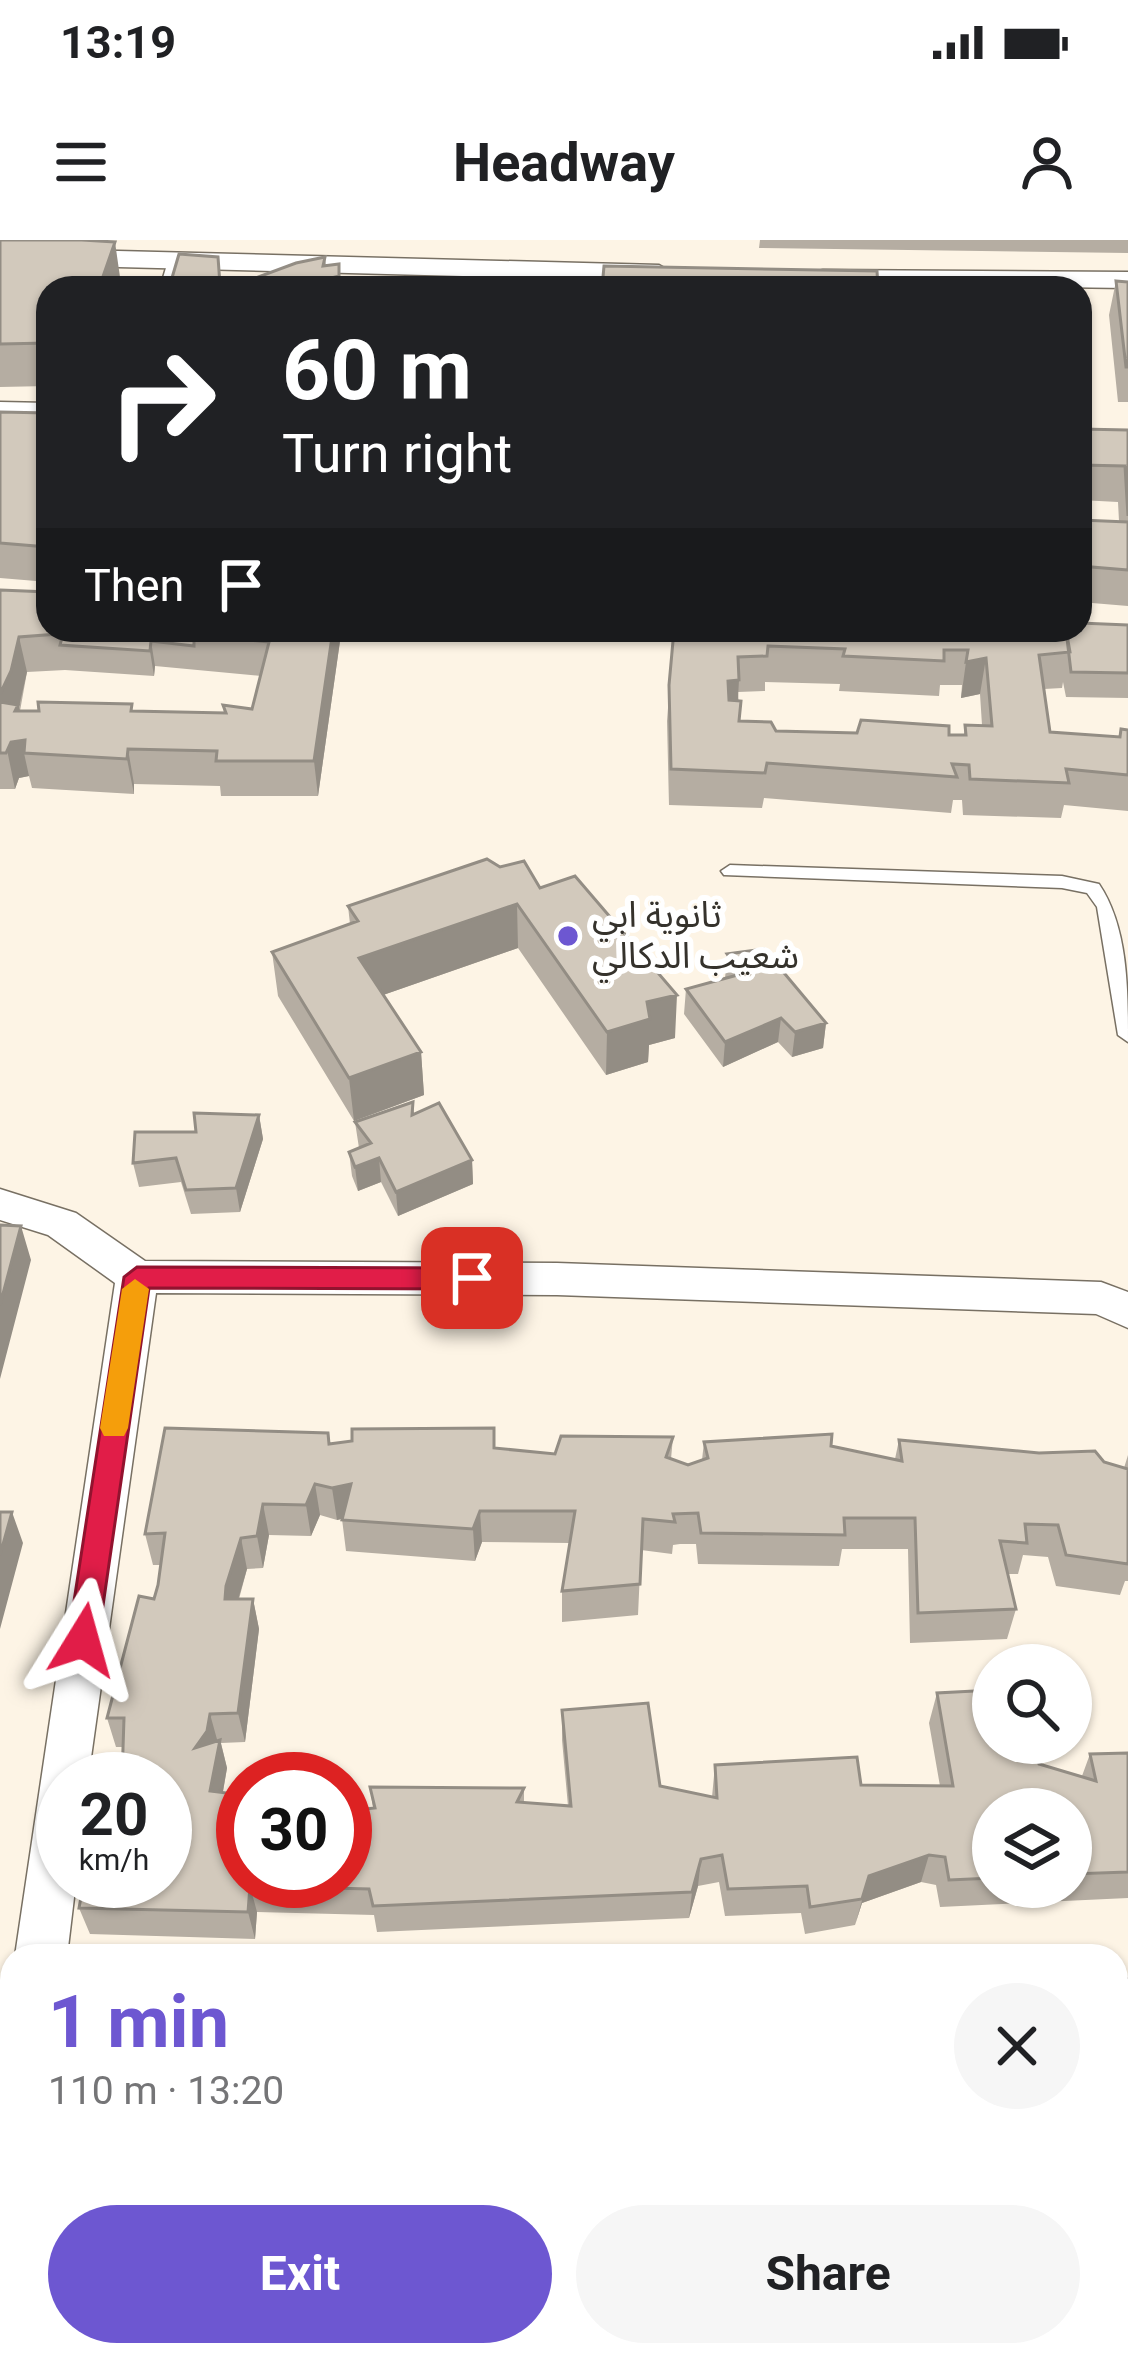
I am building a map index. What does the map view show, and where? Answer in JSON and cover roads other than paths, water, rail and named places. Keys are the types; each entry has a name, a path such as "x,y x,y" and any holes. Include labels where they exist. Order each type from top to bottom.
{"street":[{"path":"0,256 171,275 679,274"},
{"path":"1092,281 1128,280"},
{"path":"0,411 36,412"},
{"path":"0,1204 62,1224 137,1277 604,1280 1101,1298 1128,1311"},
{"path":"68,1752 137,1277"},
{"path":"42,1944 47,1908"}],"lane":[{"path":"730,871 1062,882 1094,888 1106,906 1128,1035"}],"place":[{"name":"ثانوية ابي شعيب الدكالي","path":"568,936"}]}
